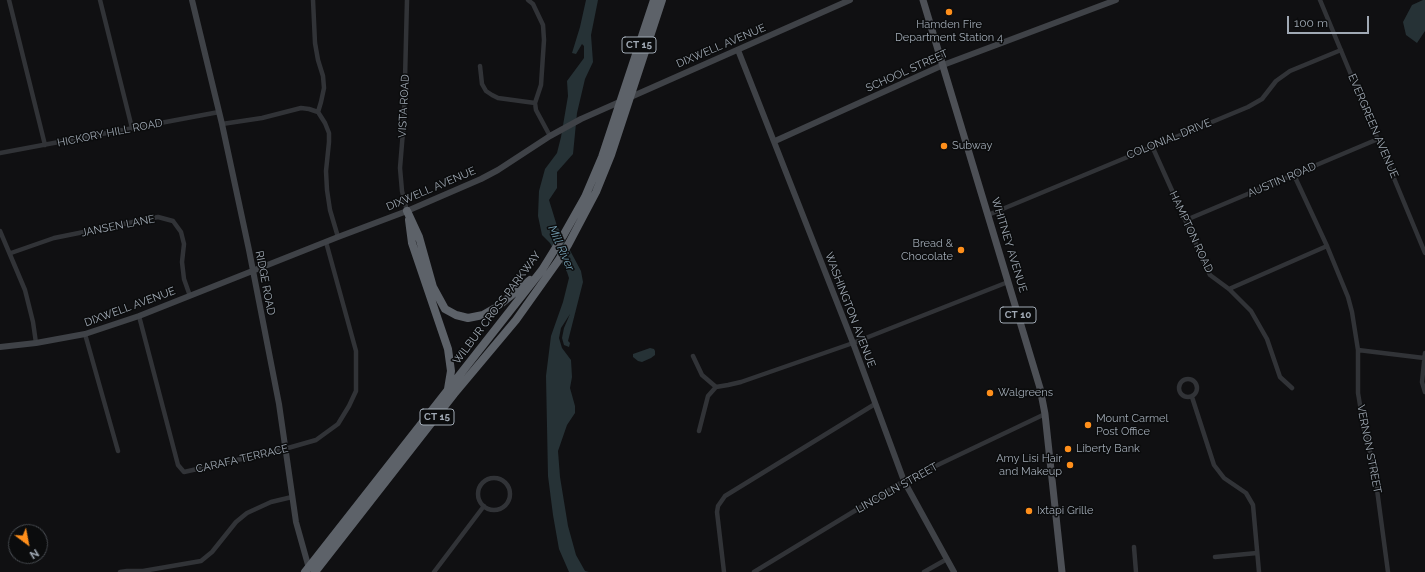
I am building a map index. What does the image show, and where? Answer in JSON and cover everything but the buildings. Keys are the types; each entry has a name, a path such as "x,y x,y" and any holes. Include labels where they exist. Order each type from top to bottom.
{"highway":[{"name":"WILBUR CROSS PARKWAY","path":"305,572 542,270 563,236 585,197 602,157 654,0"},
{"name":"WILBUR CROSS PARKWAY","path":"315,572 454,394 516,320 568,245 596,192 611,155 662,0"},
{"path":"408,211 419,237 433,287 445,309 456,315 468,318 483,315 506,300 542,270"},
{"path":"408,211 412,243 448,350 451,371 447,392"}],"main road":[{"name":"RIDGE ROAD","path":"192,0 222,124 253,271 276,386 296,522 310,572"},
{"name":"DIXWELL AVENUE","path":"0,347 36,343 85,334 139,316 338,237 408,211 498,170 550,136 578,121 850,0"},
{"name":"WHITNEY AVENUE","path":"923,0 1037,377 1045,414 1062,572"},
{"name":"SCHOOL STREET","path":"775,142 943,65 1116,0"},
{"name":"WASHINGTON AVENUE","path":"738,50 775,142 904,482 954,572"}],"street":[{"path":"8,0 45,145"},
{"path":"100,0 132,128"},
{"path":"313,0 315,43 323,76 324,88 318,112"},
{"name":"VISTA ROAD","path":"407,0 404,120 400,168 402,191 408,211"},
{"path":"528,0 533,4 543,26 544,40 541,85 535,103 536,110 550,136"},
{"path":"533,4 537,0"},
{"name":"EVERGREEN AVENUE","path":"1320,0 1425,253"},
{"name":"COLONIAL DRIVE","path":"988,215 1248,107 1262,99 1276,81 1290,71 1341,50"},
{"path":"480,66 482,84 486,91 498,98 535,103"},
{"path":"222,124 262,118 301,108 318,112 329,133 326,171 327,190 330,210 338,237"},
{"name":"HICKORY HILL ROAD","path":"0,155 219,112"},
{"name":"AUSTIN ROAD","path":"1186,220 1378,139"},
{"name":"HAMPTON ROAD","path":"1152,146 1210,275 1229,289 1251,312 1267,339 1280,377 1292,388"},
{"name":"VERNON STREET","path":"1294,175 1327,246 1348,296 1352,312 1358,350 1358,393 1364,429 1374,467 1388,572"},
{"name":"JANSEN LANE","path":"11,253 54,238 158,217 173,221 181,232 184,244 182,262 184,279 190,296"},
{"path":"0,231 11,253 25,290 33,322 36,343"},
{"name":"CARAFA TERRACE","path":"139,316 178,465 184,472 286,449 316,440 338,424 356,391 356,351 326,242"},
{"path":"1229,289 1327,246"},
{"path":"699,431 708,396 716,387 741,382 852,343 1008,282"},
{"path":"85,334 118,451"},
{"path":"1358,350 1425,355 1422,382 1425,392"},
{"path":"693,356 702,375 716,387"},
{"path":"1183,380 1192,380 1196,384 1197,390 1192,397 1186,397 1180,394 1178,388 1183,380"},
{"path":"1192,397 1214,465 1224,478 1246,493 1253,505 1259,572"},
{"path":"724,572 717,517 719,504 725,496 875,404"},
{"name":"LINCOLN STREET","path":"754,572 904,482 1045,414"},
{"path":"494,478 502,480 506,483 509,487 510,496 506,505 498,510 488,509 484,506 478,495 482,484 487,480 494,478"},
{"path":"120,572 143,571 201,561 212,552 236,522 247,514 271,502 292,497"},
{"path":"434,572 484,506"},
{"path":"1134,547 1136,572"},
{"path":"1215,557 1257,553"},
{"path":"924,572 948,559"}],"water":[{"name":"Mill River","path":"586,0 598,0 591,35 593,62 585,79 577,113 573,154 557,172 557,188 549,200 557,226 581,271 583,282 568,341 570,343 569,347 564,345 562,338 564,328 570,314 561,328 559,338 562,348 571,360 572,377 570,388 575,406 575,413 567,425 558,451 560,477 568,526 576,555 585,571 589,572 569,572 559,549 548,476 546,376 551,336 563,302 569,278 550,243 542,235 538,216 539,191 545,169 557,153 561,137 568,96 567,81 584,58 584,46 582,44 576,54 572,53"},
{"path":"1425,0 1425,31 1417,43 1406,35 1403,22 1412,5"},
{"path":"650,348 654,349 655,351 655,355 651,358 642,362 633,357 633,354"}],"place":[{"name":"Hamden Fire Department Station 4","path":"949,12"},
{"name":"Subway","path":"944,146"},
{"name":"Bread & Chocolate","path":"961,250"},
{"name":"Walgreens","path":"990,393"},
{"name":"Mount Carmel Post Office","path":"1088,425"},
{"name":"Liberty Bank","path":"1068,449"},
{"name":"Amy Lisi Hair and Makeup","path":"1070,465"},
{"name":"Ixtapi Grille","path":"1029,511"}]}
